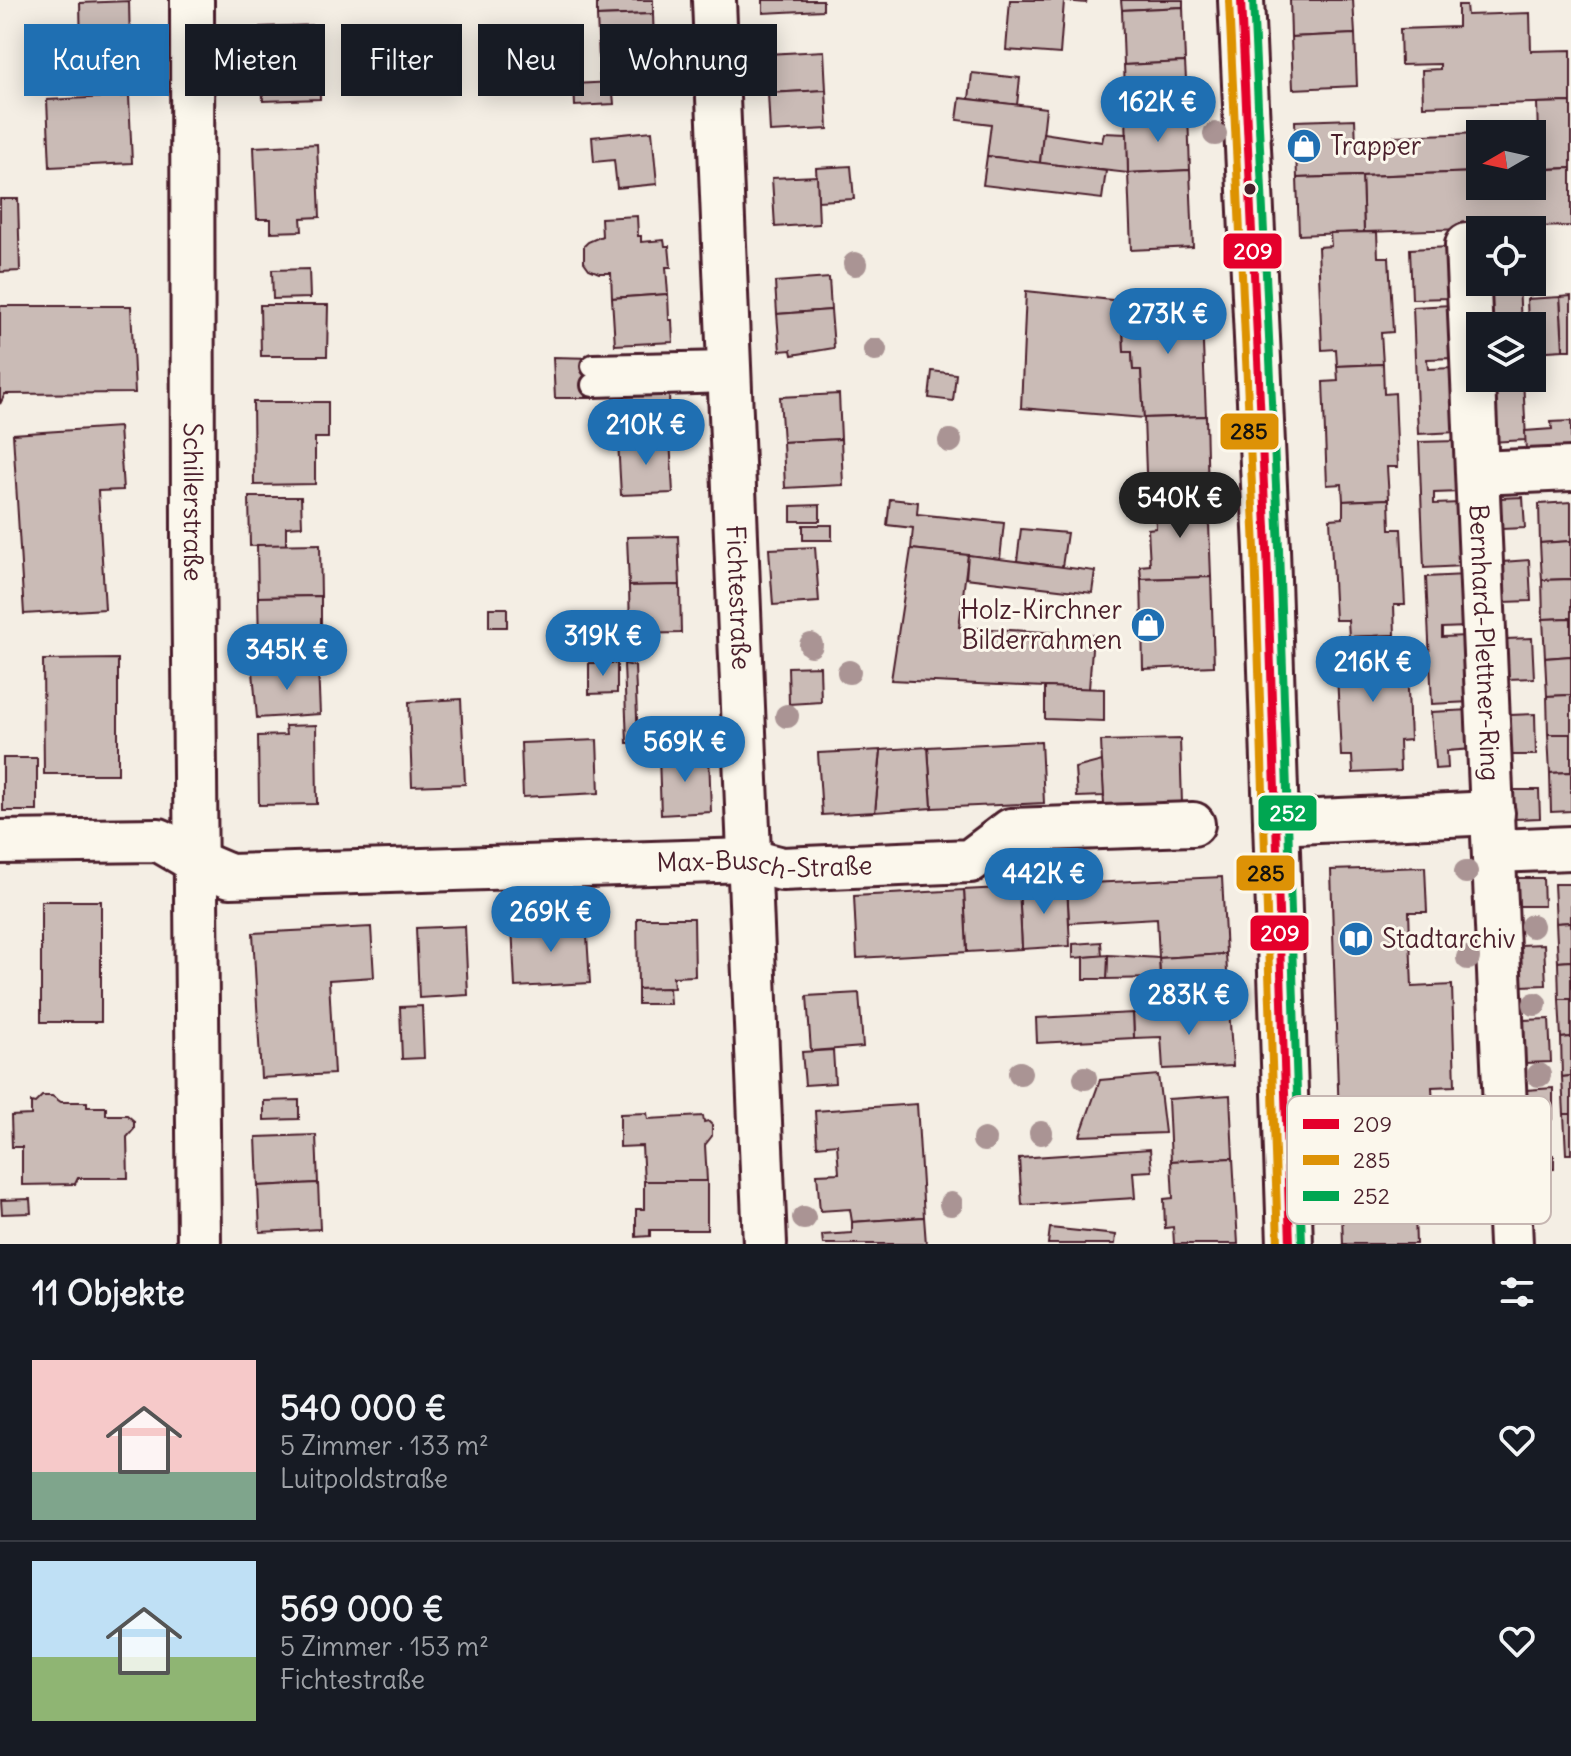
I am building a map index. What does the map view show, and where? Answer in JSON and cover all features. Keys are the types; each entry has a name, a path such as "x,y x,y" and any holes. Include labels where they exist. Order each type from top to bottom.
{"main road":[{"path":"1241,0 1267,549 1287,1160"},
{"path":"1289,1224 1290,1244"}],"street":[{"name":"Schillerstraße","path":"192,0 199,1244"},
{"name":"Fichtestraße","path":"714,0 765,1244"},
{"name":"Bernhard-Plettner-Ring","path":"1469,296 1505,1096"},
{"name":"Bernhard-Plettner-Ring","path":"1478,473 1571,469"},
{"name":"Bernhard-Plettner-Ring","path":"1275,823 1494,832 1571,848"},
{"name":"Max-Busch-Straße","path":"0,842 159,840 197,862 230,876 748,860 782,869 970,861 1011,830 1193,824"},
{"name":"Bernhard-Plettner-Ring","path":"1510,1224 1511,1244"}],"lane":[{"path":"593,375 729,372"}],"building":[{"path":"597,0 653,0 653,14 597,16"},
{"path":"763,0 823,0 823,10 763,13"},
{"path":"1010,0 1087,0 1086,3 1064,1 1060,54 1006,50"},
{"path":"1121,0 1183,0 1183,7 1122,10"},
{"path":"1290,0 1353,0 1355,34 1291,37"},
{"path":"129,1 130,24 80,24 80,3"},
{"path":"1458,5 1466,5 1467,15 1530,13 1531,51 1571,50 1571,102 1423,106 1422,70 1440,69 1440,64 1401,65 1400,29 1458,27"},
{"path":"1183,7 1185,62 1124,65 1122,10"},
{"path":"653,14 653,24 600,24 600,82 597,16"},
{"path":"1355,34 1357,86 1293,89 1291,37"},
{"path":"824,51 826,90 777,93 777,53"},
{"path":"1185,62 1188,114 1126,117 1124,65"},
{"path":"972,73 1020,78 1017,105 969,99"},
{"path":"584,83 600,83 600,96 613,96 614,104 575,106 575,96 584,96"},
{"path":"826,90 828,129 770,132 768,96 777,96 777,93"},
{"path":"129,96 132,163 50,167 47,100"},
{"path":"263,96 320,96 320,99 263,101"},
{"path":"960,98 1046,108 1040,163 987,156 991,124 957,120"},
{"path":"1571,102 1571,168 1546,169 1546,120 1538,120 1537,103"},
{"path":"1188,114 1190,170 1128,173 1126,117"},
{"path":"1355,119 1356,146 1394,145 1394,136 1466,134 1466,172 1297,178 1295,121"},
{"path":"652,131 657,184 617,188 614,160 594,162 592,137"},
{"path":"1043,133 1102,142 1104,133 1127,134 1128,173 1040,163"},
{"path":"317,144 320,217 301,218 302,231 271,232 271,219 257,219 254,147"},
{"path":"987,156 1106,171 1102,199 983,185"},
{"path":"851,166 854,199 818,201 816,168"},
{"path":"1571,168 1571,226 1546,227 1546,216 1466,216 1466,229 1364,232 1362,176 1466,172 1466,200 1546,200 1546,169"},
{"path":"1190,170 1193,247 1131,250 1128,173"},
{"path":"817,176 819,224 775,227 772,178"},
{"path":"1362,176 1364,232 1299,235 1297,178"},
{"path":"0,199 18,199 20,271 0,272"},
{"path":"637,216 641,242 664,240 665,246 669,246 671,267 666,267 668,294 612,298 611,273 589,269 584,262 584,246 602,236 601,218"},
{"path":"1377,232 1378,257 1389,257 1393,332 1381,333 1383,364 1337,366 1336,349 1322,350 1318,247 1331,246 1330,233"},
{"path":"1449,247 1451,298 1412,299 1410,249"},
{"path":"309,269 310,298 273,299 272,270"},
{"path":"829,278 831,310 777,314 775,282"},
{"path":"1026,291 1131,302 1132,320 1123,321 1124,352 1132,352 1133,370 1141,370 1144,418 1021,408"},
{"path":"668,294 673,342 615,345 612,298"},
{"path":"1484,296 1520,296 1520,312 1484,312"},
{"path":"1571,296 1571,350 1563,350 1560,297"},
{"path":"1201,297 1206,416 1144,418 1141,370 1133,370 1132,352 1124,352 1123,321 1132,320 1131,302"},
{"path":"1560,297 1563,350 1546,351 1546,312 1527,312 1527,299"},
{"path":"260,305 328,305 327,356 261,356"},
{"path":"1451,305 1454,358 1427,359 1428,369 1454,368 1457,432 1418,434 1413,307"},
{"path":"0,306 131,306 135,393 5,394 0,404"},
{"path":"831,310 834,348 792,355 791,350 780,351 777,314"},
{"path":"553,357 593,358 593,398 555,398"},
{"path":"1383,364 1384,394 1395,393 1398,467 1387,467 1389,499 1343,501 1342,484 1327,485 1323,382 1338,381 1337,366"},
{"path":"932,371 956,374 953,401 929,398"},
{"path":"669,391 670,438 618,441 616,393"},
{"path":"1488,392 1524,392 1526,440 1490,442"},
{"path":"839,394 841,439 783,442 780,397"},
{"path":"253,402 328,402 328,438 315,438 315,484 254,485"},
{"path":"1206,416 1208,497 1147,499 1144,418"},
{"path":"1571,421 1571,450 1526,452 1525,431 1552,429 1551,422"},
{"path":"119,427 123,490 98,491 105,609 24,614 13,434"},
{"path":"670,438 673,493 621,495 618,441"},
{"path":"841,439 843,485 785,488 783,442"},
{"path":"1457,441 1460,492 1434,493 1434,504 1460,503 1463,566 1424,568 1419,442"},
{"path":"249,497 301,497 302,526 286,527 286,545 250,546"},
{"path":"1208,497 1211,577 1141,579 1140,566 1150,565 1148,529 1156,528 1155,498"},
{"path":"1523,497 1525,528 1502,529 1500,498"},
{"path":"890,499 918,502 917,514 1004,523 1000,559 911,549 913,528 887,525"},
{"path":"1389,499 1390,529 1401,529 1405,605 1394,605 1395,635 1349,637 1348,620 1335,620 1330,519 1343,518 1343,501"},
{"path":"1571,502 1571,541 1540,543 1539,504"},
{"path":"820,505 820,521 791,521 791,506"},
{"path":"803,525 832,525 832,540 803,540"},
{"path":"1021,529 1067,533 1062,567 1017,561"},
{"path":"678,536 680,585 629,586 627,537"},
{"path":"1571,541 1571,579 1542,580 1540,543"},
{"path":"320,544 321,596 258,597 257,545"},
{"path":"815,547 819,602 773,605 769,549"},
{"path":"911,549 968,555 959,627 1093,635 1089,689 891,680"},
{"path":"968,555 1095,571 1092,593 966,578"},
{"path":"1529,560 1531,601 1504,602 1502,562"},
{"path":"1465,575 1467,627 1442,628 1442,637 1467,636 1470,702 1432,704 1426,577"},
{"path":"1211,577 1214,666 1143,669 1141,579"},
{"path":"1571,579 1571,618 1543,619 1542,580"},
{"path":"680,585 681,633 630,634 629,586"},
{"path":"321,596 321,642 259,643 258,597"},
{"path":"489,608 507,608 507,627 489,627"},
{"path":"1571,618 1571,656 1545,658 1543,619"},
{"path":"1395,635 1396,665 1407,665 1410,740 1399,741 1400,771 1353,773 1352,756 1341,756 1336,654 1350,654 1349,637"},
{"path":"1532,638 1534,678 1507,679 1505,639"},
{"path":"1571,656 1571,695 1547,696 1545,658"},
{"path":"118,659 118,774 44,774 43,660"},
{"path":"589,663 617,663 617,693 589,694"},
{"path":"624,664 635,666 638,743 627,743"},
{"path":"820,666 821,702 789,704 788,667"},
{"path":"318,667 320,714 257,718 253,671"},
{"path":"1045,687 1104,689 1104,721 1045,719"},
{"path":"1571,695 1571,734 1548,734 1547,696"},
{"path":"461,699 465,784 412,786 409,702"},
{"path":"1471,710 1473,749 1447,751 1448,768 1435,769 1431,712"},
{"path":"1535,714 1536,755 1511,755 1510,715"},
{"path":"316,725 317,804 259,805 258,736 286,735 285,726"},
{"path":"1548,734 1571,734 1571,772 1550,773"},
{"path":"1180,739 1182,803 1104,805 1101,741"},
{"path":"597,740 599,793 523,797 521,743"},
{"path":"1041,741 1044,803 932,808 928,747"},
{"path":"928,747 932,808 875,812 881,750"},
{"path":"881,750 875,812 822,815 818,753"},
{"path":"709,754 711,812 661,815 659,756"},
{"path":"3,758 37,758 37,811 3,811"},
{"path":"1102,761 1104,796 1077,797 1075,768"},
{"path":"1571,772 1571,811 1551,812 1550,773"},
{"path":"1513,790 1539,790 1540,818 1513,819"},
{"path":"1425,867 1427,912 1409,912 1412,987 1452,985 1455,1086 1432,1087 1432,1096 1338,1096 1331,870"},
{"path":"1222,877 1226,954 1159,958 1157,918 1069,923 1067,884"},
{"path":"1517,878 1543,878 1544,906 1517,906"},
{"path":"1067,884 1070,946 1022,949 1019,887"},
{"path":"1554,884 1571,884 1571,922 1556,923"},
{"path":"1019,887 1022,949 967,952 964,890"},
{"path":"964,890 967,952 857,958 854,896"},
{"path":"41,901 101,901 101,1022 41,1022"},
{"path":"637,918 694,918 695,976 673,977 674,988 638,989"},
{"path":"586,920 590,983 515,987 512,924"},
{"path":"1571,922 1571,961 1558,962 1556,923"},
{"path":"465,926 468,995 419,998 416,928"},
{"path":"371,927 374,977 329,980 334,1074 261,1078 253,933"},
{"path":"1101,942 1102,956 1073,958 1073,944"},
{"path":"1544,944 1546,985 1521,986 1519,945"},
{"path":"1226,954 1229,1009 1162,1012 1159,958"},
{"path":"1108,955 1159,958 1160,978 1107,979"},
{"path":"1108,955 1107,979 1084,979 1084,957"},
{"path":"1571,961 1571,999 1559,999 1558,962"},
{"path":"669,988 670,1004 638,1004 638,989"},
{"path":"859,993 863,1047 811,1051 807,996"},
{"path":"1559,999 1571,999 1571,1037 1561,1038"},
{"path":"422,1006 424,1058 402,1059 400,1007"},
{"path":"1229,1009 1233,1066 1163,1069 1161,1037 1134,1038 1133,1013"},
{"path":"1133,1013 1134,1038 1037,1043 1036,1018"},
{"path":"1549,1019 1551,1062 1524,1063 1523,1020"},
{"path":"1571,1037 1571,1076 1562,1077 1561,1038"},
{"path":"833,1050 835,1083 805,1085 802,1052"},
{"path":"1158,1075 1165,1133 1080,1136 1100,1080"},
{"path":"1571,1076 1571,1114 1564,1114 1562,1077"},
{"path":"1553,1088 1553,1119 1551,1096 1526,1096 1526,1090"},
{"path":"1230,1095 1233,1158 1171,1161 1168,1099"},
{"path":"42,1096 52,1096 61,1102 87,1102 87,1107 106,1107 106,1115 127,1115 134,1121 134,1129 127,1137 128,1178 78,1178 75,1184 22,1185 22,1147 12,1147 11,1116 31,1115 31,1102 35,1103"},
{"path":"299,1100 299,1119 264,1120 264,1101"},
{"path":"917,1104 924,1217 852,1222 850,1209 820,1211 817,1174 839,1173 837,1144 817,1146 815,1111"},
{"path":"647,1113 648,1119 703,1116 704,1122 712,1125 712,1136 705,1145 707,1181 644,1181 642,1146 620,1147 620,1114"},
{"path":"1564,1114 1571,1114 1571,1154 1566,1154"},
{"path":"316,1135 318,1183 258,1186 256,1137"},
{"path":"1150,1149 1152,1171 1133,1172 1135,1198 1022,1205 1019,1158"},
{"path":"1551,1155 1554,1155 1554,1169 1551,1169"},
{"path":"1233,1158 1238,1244 1174,1244 1173,1227 1165,1228 1164,1199 1173,1198 1171,1161"},
{"path":"644,1181 707,1181 707,1230 650,1230 650,1236 636,1237 636,1209 644,1209"},
{"path":"318,1183 320,1229 260,1232 258,1186"},
{"path":"30,1199 31,1213 2,1214 1,1200"},
{"path":"924,1217 926,1244 823,1244 822,1235 852,1233 852,1222"},
{"path":"1342,1224 1415,1224 1416,1244 1343,1244"},
{"path":"1050,1228 1116,1235 1115,1244 1048,1244"}],"transit line":[{"name":"209","path":"1241,0 1267,549 1287,1153"},
{"name":"252","path":"1253,0 1279,549 1297,1096"},
{"name":"285","path":"1229,1 1255,549 1278,1244"},
{"name":"209","path":"1289,1224 1290,1244"},
{"name":"252","path":"1301,1224 1302,1244"}],"place":[{"name":"Trapper","path":"1304,146"},
{"name":"Holz-Kirchner Bilderrahmen","path":"1148,625"},
{"name":"Stadtarchiv","path":"1356,939"}]}
